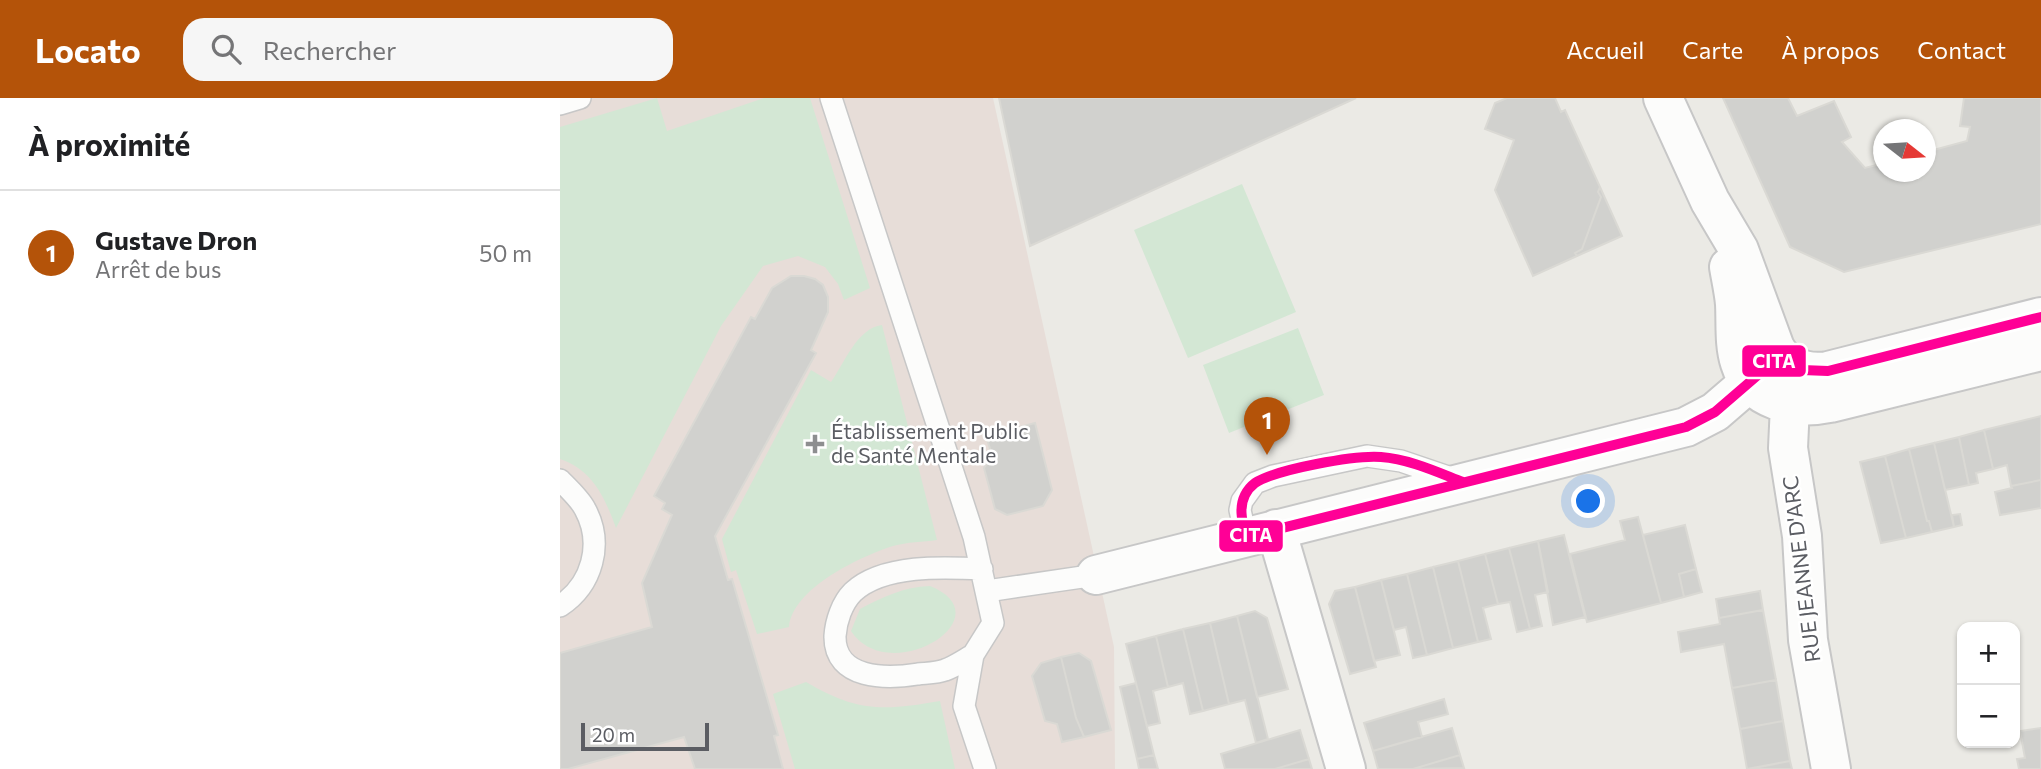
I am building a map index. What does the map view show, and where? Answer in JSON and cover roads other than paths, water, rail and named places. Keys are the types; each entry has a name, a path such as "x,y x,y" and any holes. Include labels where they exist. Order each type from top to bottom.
{"street":[{"path":"1662,98 1710,201 1739,250 1765,324 1790,377 1815,406 2041,351"},
{"path":"1710,201 1733,288 1739,361 1751,381 1768,396 1790,377 1828,371 2041,317"},
{"name":"RUE JEANNE D'ARC","path":"1790,377 1788,448 1802,536 1805,618 1831,769"},
{"path":"1096,575 1686,427 1715,412 1751,381"},
{"path":"1261,533 1346,769"}],"lane":[{"path":"560,104 580,98"},
{"path":"831,98 974,537 982,569 993,623 973,655 964,706 985,769"},
{"path":"1261,533 1240,510 1242,501 1255,483 1273,476 1367,456 1401,460 1463,482"},
{"path":"560,480 585,509 596,543 589,576 570,599 560,606"},
{"path":"973,655 944,671 903,676 873,676 851,668 840,659 835,646 836,629 842,607 854,592 874,580 907,570 935,567 982,569"},
{"path":"987,591 1096,575"}],"place":[{"name":"Établissement Public de Santé Mentale","path":"815,444"},
{"name":"Gustave Dron","path":"1267,455"}]}
